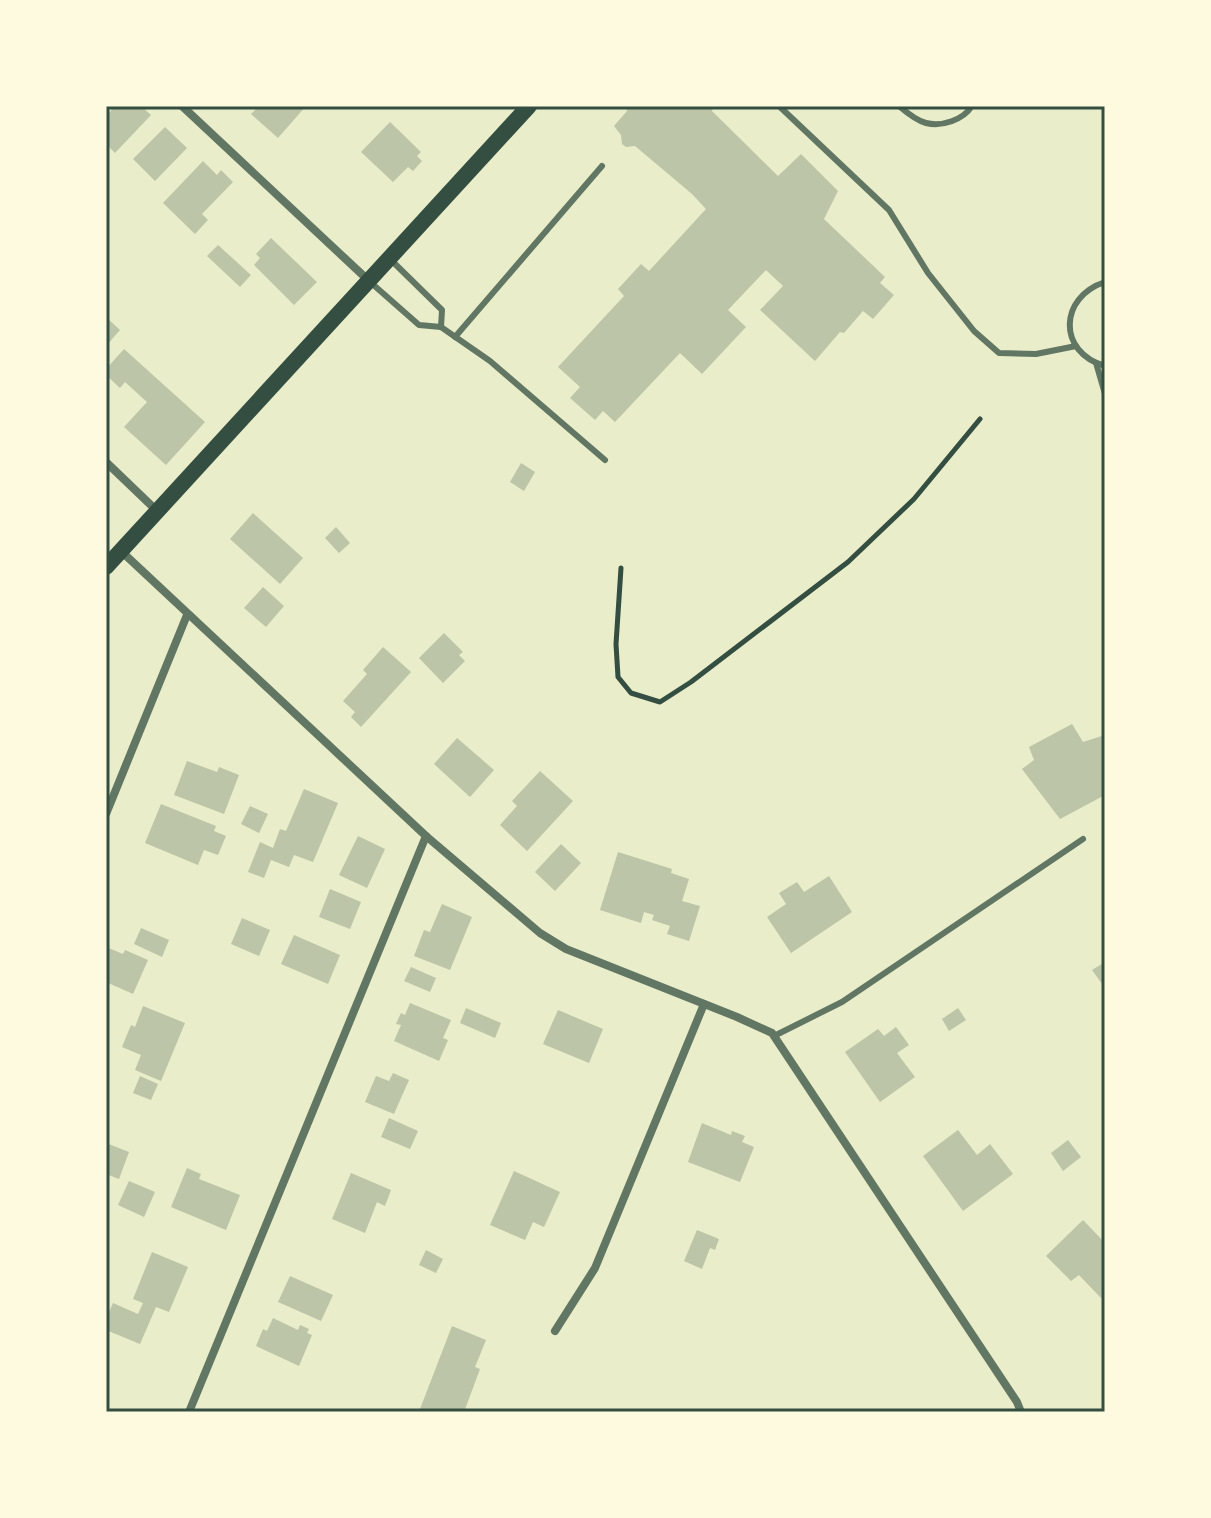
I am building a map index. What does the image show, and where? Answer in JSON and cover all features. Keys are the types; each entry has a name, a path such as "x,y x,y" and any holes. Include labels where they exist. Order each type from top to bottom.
{"main road":[{"path":"106,567 529,106"}],"street":[{"path":"182,106 368,280"},
{"path":"106,462 157,511"},
{"path":"121,551 426,836 540,933 566,949 772,1033 1021,1412"},
{"path":"106,814 187,615"},
{"path":"189,1412 426,836"},
{"path":"555,1331 595,1268 704,1004"}],"lane":[{"path":"779,106 889,210 928,273 974,331 999,353 1036,354 1076,346"},
{"path":"899,106 927,123 953,122 972,106"},
{"path":"455,337 602,166"},
{"path":"389,258 442,310 441,327"},
{"path":"368,280 419,325 441,327 490,361 605,460"},
{"path":"1105,282 1091,287 1079,297 1070,321 1076,346 1084,356 1105,366"},
{"path":"1096,363 1105,394"},
{"path":"774,1036 842,1002 1083,839"}],"path":[{"path":"621,568 616,644 618,677 631,693 660,702 691,682 848,562 914,499 980,419"}],"building":[{"path":"115,106 141,106 151,115 115,153 106,144 106,116"},
{"path":"259,106 306,106 278,138 251,114"},
{"path":"626,106 713,106 712,111 778,176 801,154 838,191 824,219 885,277 880,283 894,295 873,319 863,311 815,361 760,310 783,286 766,270 728,310 746,327 702,374 680,353 615,422 603,411 595,420 570,398 580,387 558,367 624,296 618,289 641,264 649,271 706,209 635,146 622,144 621,135 614,126 627,111"},
{"path":"390,122 421,152 417,156 422,161 413,171 408,167 393,182 361,152"},
{"path":"165,127 187,148 155,181 133,159"},
{"path":"203,161 217,175 221,170 233,182 202,214 208,220 195,234 163,203"},
{"path":"271,238 317,282 294,305 254,265 260,258 256,254"},
{"path":"218,245 251,275 240,287 207,256"},
{"path":"106,317 120,330 106,346"},
{"path":"124,349 205,422 166,465 124,427 147,402 125,382 120,388 106,375 106,369"},
{"path":"521,463 535,472 524,491 510,482"},
{"path":"253,513 303,558 280,584 230,539"},
{"path":"336,527 350,543 339,553 325,538"},
{"path":"263,587 284,606 266,627 244,608"},
{"path":"444,633 463,652 459,655 465,661 443,683 419,658"},
{"path":"383,647 411,672 361,727 351,717 355,712 343,701 367,674 363,670"},
{"path":"1072,724 1083,742 1105,735 1105,795 1060,819 1022,769 1034,760 1029,747"},
{"path":"457,738 494,770 470,797 434,764"},
{"path":"187,761 217,772 219,767 239,775 224,814 174,795"},
{"path":"540,771 573,801 527,851 500,825 517,806 512,801"},
{"path":"304,789 338,803 313,862 294,855 289,867 271,860 264,878 248,872 260,842 273,848 280,829 286,831"},
{"path":"161,804 216,826 214,831 226,836 218,855 204,850 198,865 145,843"},
{"path":"250,806 268,814 259,833 241,824"},
{"path":"358,836 385,849 367,888 339,875"},
{"path":"561,844 581,863 555,891 535,872"},
{"path":"618,852 672,869 671,873 689,879 682,901 700,906 689,941 667,934 670,926 652,920 654,915 644,912 641,923 600,910"},
{"path":"829,876 852,912 791,953 767,917 786,904 779,893 797,882 804,892"},
{"path":"330,889 361,902 350,929 319,917"},
{"path":"442,904 472,917 450,970 414,956 424,930 430,932"},
{"path":"242,918 270,930 259,956 231,944"},
{"path":"141,928 169,940 162,957 134,944"},
{"path":"294,935 340,955 328,984 281,964"},
{"path":"106,947 123,954 125,950 148,960 133,994 106,982"},
{"path":"1105,962 1105,988 1092,970"},
{"path":"411,967 436,978 430,992 404,981"},
{"path":"410,1003 451,1020 443,1038 448,1040 439,1061 394,1041 401,1025 396,1024 401,1013 405,1015"},
{"path":"143,1006 185,1023 161,1081 135,1070 141,1055 122,1047 131,1025 135,1027"},
{"path":"466,1008 501,1023 495,1038 460,1023"},
{"path":"958,1008 966,1020 949,1031 942,1019"},
{"path":"558,1010 603,1029 589,1063 543,1044"},
{"path":"896,1027 909,1045 897,1053 915,1077 880,1102 845,1052 878,1029 884,1036"},
{"path":"393,1073 409,1080 394,1114 365,1102 376,1076 389,1081"},
{"path":"140,1076 158,1084 151,1100 133,1093"},
{"path":"389,1118 418,1131 410,1149 381,1137"},
{"path":"702,1123 731,1135 732,1131 745,1136 742,1142 754,1147 740,1182 688,1162"},
{"path":"958,1130 977,1155 990,1144 1013,1174 963,1211 923,1156"},
{"path":"1068,1140 1081,1157 1063,1171 1051,1153"},
{"path":"106,1143 129,1152 119,1179 106,1174"},
{"path":"187,1168 201,1174 199,1179 240,1195 226,1230 171,1207"},
{"path":"514,1171 560,1192 544,1227 533,1222 525,1240 490,1225"},
{"path":"351,1173 391,1190 385,1206 377,1202 365,1233 332,1219"},
{"path":"129,1181 155,1192 144,1217 118,1205"},
{"path":"1083,1220 1105,1243 1105,1294 1101,1298 1079,1275 1071,1281 1046,1256"},
{"path":"697,1230 719,1239 715,1250 710,1248 702,1269 684,1261"},
{"path":"426,1250 443,1259 436,1273 419,1265"},
{"path":"152,1252 188,1267 169,1312 156,1307 140,1344 106,1330 106,1319 113,1303 138,1314 143,1303 133,1299"},
{"path":"290,1276 333,1295 321,1321 278,1302"},
{"path":"273,1318 298,1330 300,1325 309,1329 307,1333 312,1335 299,1366 256,1346 263,1329 267,1331"},
{"path":"452,1326 486,1340 475,1367 480,1369 464,1412 428,1412 420,1409"}]}
